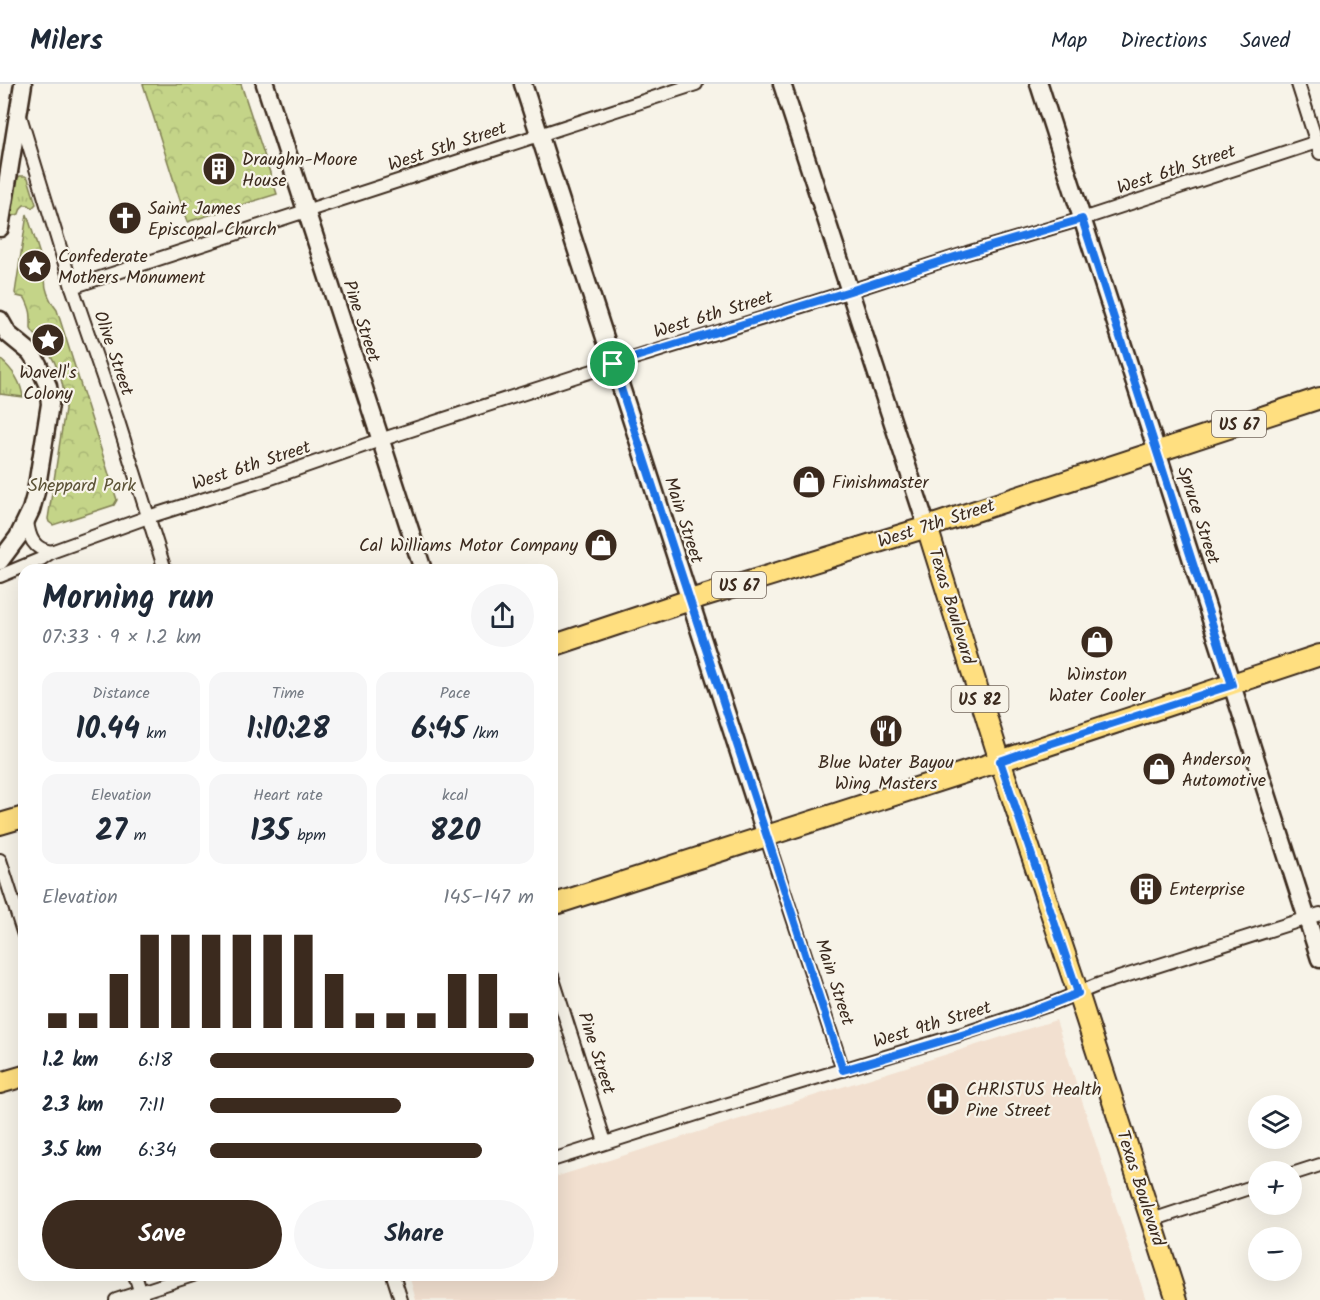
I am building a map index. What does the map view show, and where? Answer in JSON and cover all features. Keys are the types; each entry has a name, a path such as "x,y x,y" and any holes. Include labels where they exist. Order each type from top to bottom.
{"main road":[{"name":"West 7th Street","path":"558,643 927,527 1320,398"},
{"name":"Texas Boulevard","path":"927,527 1000,761 1177,1300"},
{"path":"558,903 1320,655"},
{"path":"0,824 18,819"},
{"path":"0,1083 18,1078"}],"street":[{"path":"0,228 23,84"},
{"name":"Pine Street","path":"265,84 421,564"},
{"name":"Main Street","path":"523,84 843,1070"},
{"name":"West 5th Street","path":"72,287 696,84"},
{"name":"Texas Boulevard","path":"782,84 927,527"},
{"name":"Spruce Street","path":"1039,84 1232,685 1313,916 1320,959"},
{"path":"1298,84 1319,145"},
{"name":"Olive Street","path":"18,112 72,287 118,421 163,564"},
{"name":"West 6th Street","path":"31,564 51,552 148,517 613,364 1319,145"},
{"path":"0,561 14,544 27,521 36,492 49,416 50,395 38,364 30,352 3,328"},
{"path":"27,521 29,535 34,544 43,551 51,552"},
{"name":"West 6th Street","path":"0,576 18,569"},
{"path":"0,860 18,916"},
{"name":"West 9th Street","path":"558,1158 977,1029 1049,1005 1100,984 1313,916"},
{"name":"Pine Street","path":"558,995 605,1142"},
{"path":"1302,1171 1320,1165"},
{"path":"1152,1220 1248,1188"},
{"path":"137,1281 142,1296"},
{"path":"116,1300 142,1296 179,1281"},
{"path":"395,1281 401,1300"}],"shaded area":[{"name":"CHRISTUS Health Pine Street","path":"1056,1020 1146,1300 416,1300 411,1281 558,1281 558,1176"}],"green space":[{"path":"143,84 241,84 277,194 187,222"},
{"path":"20,176 28,178 36,204 32,208 24,205 19,214 11,217 15,180"},
{"name":"Sheppard Park","path":"27,214 46,274 47,293 57,310 117,500 114,505 53,525 48,519 65,401 54,362 31,329 31,314 25,298 15,293"},
{"path":"0,359 15,376 23,397 0,394"}],"place":[{"name":"Draughn-Moore House","path":"219,169"},
{"name":"Saint James Episcopal Church","path":"125,218"},
{"name":"Confederate Mothers Monument","path":"35,266"},
{"name":"Wavell's Colony","path":"48,340"},
{"name":"Finishmaster","path":"809,482"},
{"name":"Cal Williams Motor Company","path":"601,545"},
{"name":"Winston Water Cooler","path":"1097,642"},
{"name":"Blue Water Bayou Wing Masters","path":"886,731"},
{"name":"Anderson Automotive","path":"1159,769"},
{"name":"Enterprise","path":"1146,889"},
{"name":"CHRISTUS Health Pine Street","path":"943,1099"}],"route":[{"path":"1082,219 1232,685 1000,761 1078,993 958,1035 843,1070 613,364 1082,219"}]}
